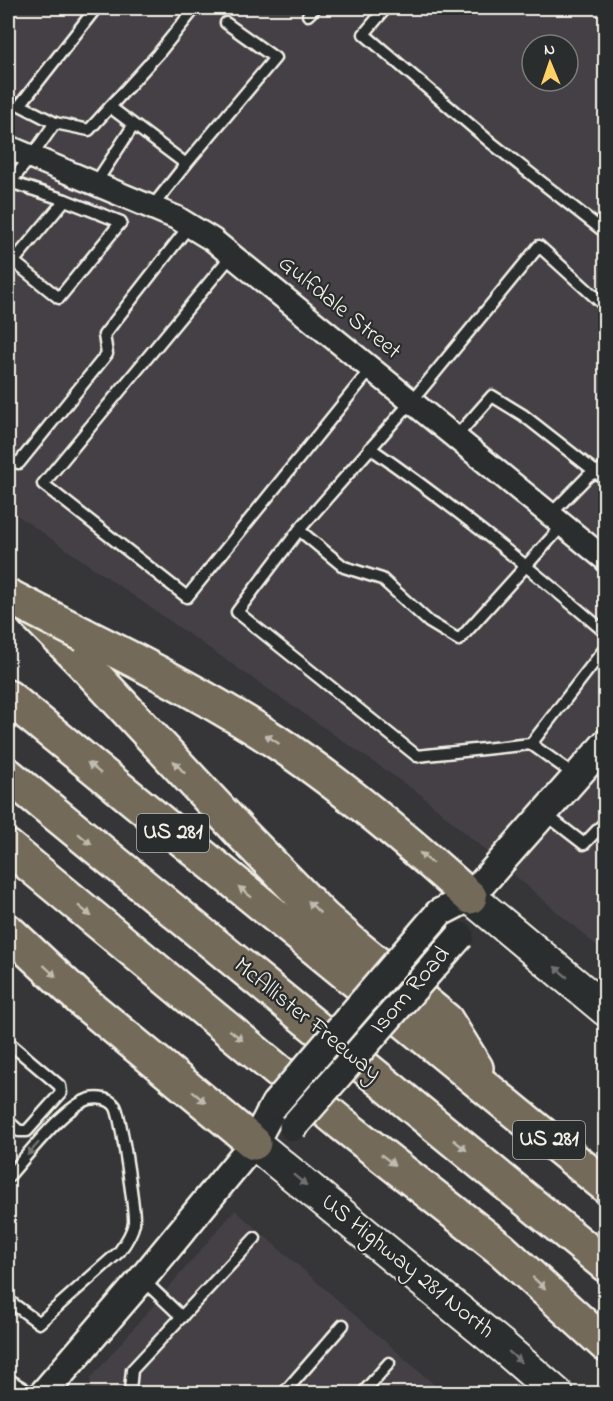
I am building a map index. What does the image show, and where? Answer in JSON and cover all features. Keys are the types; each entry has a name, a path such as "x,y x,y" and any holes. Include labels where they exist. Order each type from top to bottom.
{"highway":[{"path":"8,588 85,664 234,826 324,918 446,1020 492,1094"},
{"path":"8,596 177,683 276,742 368,811 470,897"},
{"name":"US 281","path":"8,698 606,1186"},
{"name":"McAllister Freeway","path":"8,775 606,1265"},
{"path":"8,848 342,1124 502,1250 606,1345"},
{"path":"8,931 85,1003 254,1143"}],"main road":[{"path":"470,897 606,1010"},
{"name":"US Highway 281 North","path":"254,1143 502,1346 557,1394"}],"street":[{"name":"Gulfdale Street","path":"8,147 177,218 213,240 606,560"},
{"name":"Isom Road","path":"43,1394 254,1143 275,1104 439,912 470,897 606,743"},
{"name":"Isom Road","path":"254,1143 293,1127 460,936 470,897"},
{"path":"8,1386 21,1394"}],"lane":[{"path":"96,8 20,105 55,123 89,130 158,54 195,8"},
{"path":"386,8 364,34 489,141 606,233"},
{"path":"152,208 275,58 226,23"},
{"path":"110,107 186,164"},
{"path":"55,123 9,184 65,200 121,222 59,298 10,259 65,200"},
{"path":"95,184 133,126"},
{"path":"8,461 19,463 107,354 104,335 190,225"},
{"path":"576,776 531,744 417,756 237,612 299,530 411,402 539,246 606,307"},
{"path":"232,255 43,484 187,597 370,369"},
{"path":"455,438 492,396 601,469 606,480"},
{"path":"370,448 417,480 526,565 606,633"},
{"path":"299,530 344,567 382,579 429,622 459,640 526,565 588,476 601,469"},
{"path":"531,744 606,647"},
{"path":"544,813 584,844 606,821"},
{"path":"8,1042 60,1086 61,1093 27,1131 19,1131 8,1121"},
{"path":"8,1177 58,1121 79,1103 91,1098 106,1099 116,1106 122,1126 134,1223 127,1240 119,1252 39,1323 8,1300"},
{"path":"134,1394 130,1390 132,1370 255,1239"},
{"path":"142,1279 182,1317"},
{"path":"283,1394 343,1325"},
{"path":"362,1394 389,1363"}],"shaded area":[{"path":"8,8 605,8 605,953 421,795 8,509"},
{"path":"235,1210 444,1393 92,1394 90,1379"}]}
